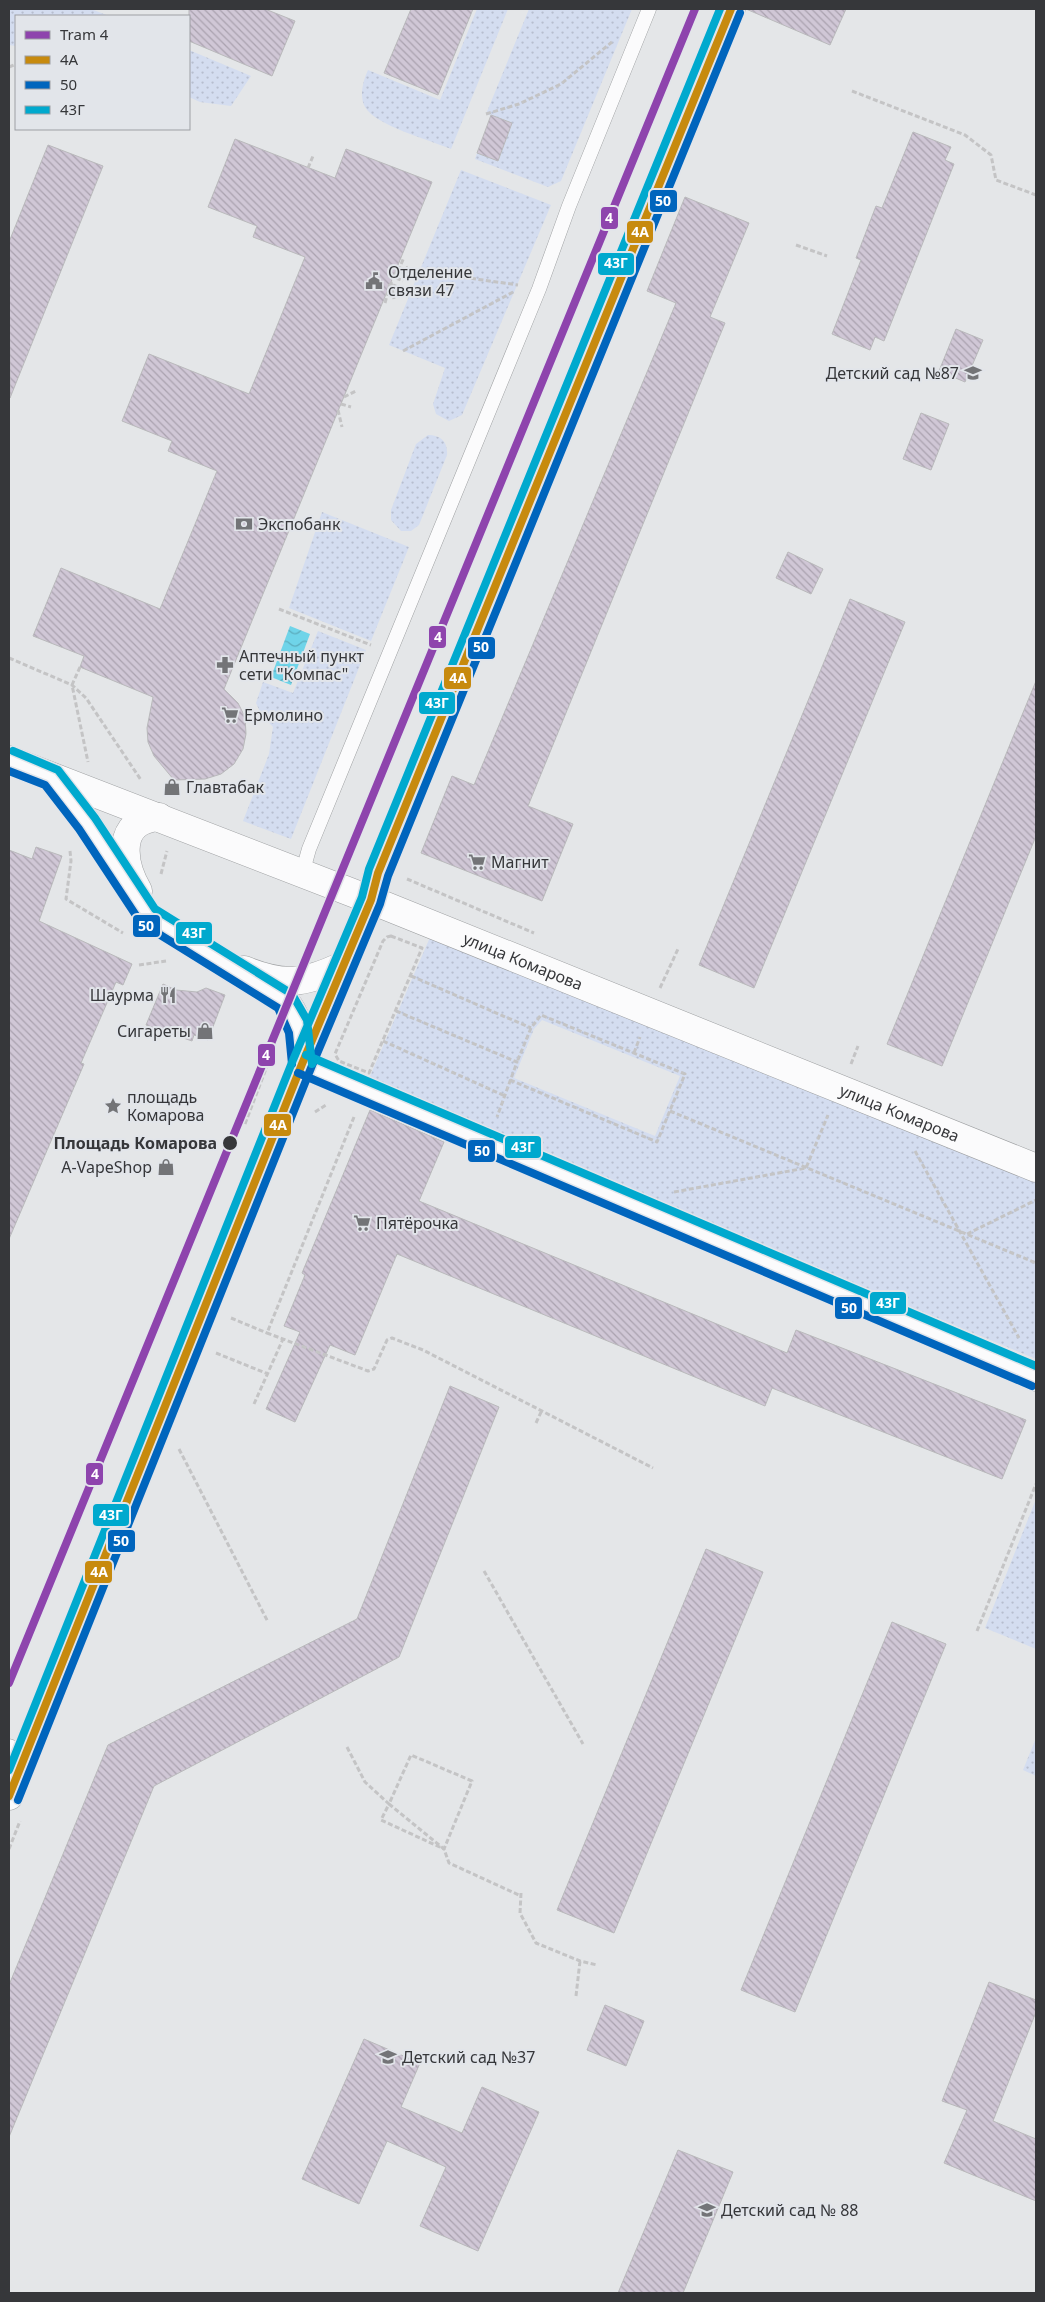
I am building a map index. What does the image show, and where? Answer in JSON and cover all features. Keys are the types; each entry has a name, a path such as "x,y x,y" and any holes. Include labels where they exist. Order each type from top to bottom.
{"street":[{"path":"16,1804 17,1749 371,900 378,873 731,9"},
{"name":"улица Комарова","path":"9,760 51,778 158,817 371,900 1036,1168"},
{"path":"51,778 87,823 143,911 162,926 276,995 294,1011 300,1034 302,1064"},
{"path":"158,817 145,819 132,829 127,838 125,856 132,880 162,926"},
{"path":"215,959 267,980 291,982 316,978 342,966"},
{"path":"302,1064 1036,1376"}],"lane":[{"path":"302,874 310,849 647,14"}],"path":[{"path":"486,114 519,104 561,84 647,14"},
{"path":"852,91 965,135 991,154 996,180 1036,195"},
{"path":"308,168 313,156"},
{"path":"796,245 827,256"},
{"path":"385,303 404,257"},
{"path":"393,280 408,267"},
{"path":"419,271 518,285"},
{"path":"393,280 403,281"},
{"path":"393,280 400,288"},
{"path":"393,280 394,299"},
{"path":"403,351 516,290"},
{"path":"344,398 356,391"},
{"path":"341,404 351,407"},
{"path":"338,410 342,427"},
{"path":"279,609 391,652"},
{"path":"9,658 72,685 86,698 142,781"},
{"path":"80,667 72,685 90,767"},
{"path":"69,844 71,862 66,899 132,938"},
{"path":"403,877 541,936"},
{"path":"394,936 422,948 396,1011 369,1073 339,1061 336,1056 340,1042 387,937 394,936"},
{"path":"661,986 678,949"},
{"path":"163,956 170,961"},
{"path":"411,976 531,1028"},
{"path":"652,982 670,990"},
{"path":"396,1011 517,1062"},
{"path":"496,1119 510,1080 531,1028 542,1015 685,1074 657,1142 510,1080"},
{"path":"383,1041 505,1096"},
{"path":"850,1067 858,1046"},
{"path":"311,1115 329,1104"},
{"path":"267,1333 346,1141 357,1108"},
{"path":"806,1168 830,1110"},
{"path":"670,1111 1036,1263"},
{"path":"915,1150 1023,1345"},
{"path":"673,1192 806,1168"},
{"path":"966,1234 1036,1200"},
{"path":"227,1327 235,1309"},
{"path":"231,1318 370,1372 374,1369 388,1339 392,1338 423,1350 654,1468"},
{"path":"254,1404 283,1339"},
{"path":"212,1363 220,1344"},
{"path":"216,1354 268,1374"},
{"path":"536,1423 542,1410"},
{"path":"174,1455 177,1446 268,1622"},
{"path":"977,1632 1036,1484"},
{"path":"484,1571 583,1744"},
{"path":"347,1747 365,1782 444,1849 450,1863 521,1895 520,1913 536,1943 580,1961 598,1964"},
{"path":"412,1755 472,1781 444,1849 381,1820 412,1755"},
{"path":"9,1848 16,1804"},
{"path":"576,1996 580,1961"}],"shaded area":[{"path":"9,9 91,9 106,15 15,15 15,46 9,45"},
{"path":"477,9 508,9 451,149 404,132 371,114 365,107 362,98 363,84 368,70 440,100"},
{"path":"529,9 632,9 561,181 548,187 475,159 477,153 498,161 512,123 486,114"},
{"path":"190,50 251,76 231,106 200,102 190,97"},
{"path":"461,170 551,205 462,415 449,421 436,414 433,404 445,368 389,345"},
{"path":"428,435 437,436 443,440 447,455 419,525 411,531 401,531 391,520 391,510 416,444"},
{"path":"322,512 409,547 371,641 289,608"},
{"path":"318,631 366,650 291,839 243,821 269,754 273,727 261,714 256,703 263,682 293,693"},
{"path":"431,935 1036,1178 1036,1359 367,1083","holes":["542,1020 680,1076 655,1136 514,1078 534,1029"]},
{"path":"1036,1499 1036,1649 985,1628"},
{"path":"1036,1738 1036,1776 1023,1770"}],"water":[{"path":"290,626 310,634 291,685 271,677"}],"building":[{"path":"189,9 265,9 295,21 272,76 190,41"},
{"path":"411,9 473,9 438,95 384,73"},
{"path":"746,9 846,9 830,45"},
{"path":"491,115 512,123 498,161 477,153"},
{"path":"913,132 951,147 945,160 954,164 884,341 875,337 870,350 832,334 861,260 856,258 876,206 882,208"},
{"path":"235,139 335,178 346,149 432,182 224,689 238,703 245,717 246,734 243,749 234,764 221,774 205,779 174,780 154,756 148,742 147,728 153,697 80,667 84,656 33,636 61,568 160,609 217,471 168,451 172,441 122,421 149,354 249,394 277,326 305,257 253,237 257,226 208,207"},
{"path":"48,145 103,166 10,398 9,242"},
{"path":"685,197 749,223 710,317 725,323 528,806 573,824 542,901 421,853 452,776 474,785 676,303 647,291"},
{"path":"956,329 983,340 965,382 939,371"},
{"path":"921,413 949,424 931,470 903,459"},
{"path":"788,552 823,569 811,594 776,578"},
{"path":"850,599 905,622 754,988 699,965"},
{"path":"1036,681 1036,836 942,1066 887,1044"},
{"path":"36,847 62,856 39,921 132,964 123,985 116,982 81,1063 84,1064 9,1239 9,850 32,859"},
{"path":"163,984 176,990 197,992 206,988 225,995 208,1040 194,1035 192,1041 146,1025"},
{"path":"370,1110 444,1142 419,1201 787,1353 796,1330 1026,1420 1002,1479 772,1388 765,1406 397,1254 355,1355 330,1345 295,1422 266,1409 300,1332 284,1326 305,1275 302,1273"},
{"path":"450,1386 499,1407 399,1657 154,1786 9,2137 9,1985 108,1745 357,1619"},
{"path":"706,1549 763,1572 614,1933 557,1910"},
{"path":"892,1622 946,1644 795,2012 741,1990"},
{"path":"989,1982 1036,2000 1036,2012 993,2121 1036,2139 1036,2201 944,2163 967,2110 942,2101"},
{"path":"605,2005 644,2021 626,2066 587,2050"},
{"path":"364,2039 420,2063 401,2107 462,2133 482,2087 539,2112 478,2251 420,2226 446,2167 387,2141 359,2204 302,2179"},
{"path":"678,2150 733,2172 683,2293 618,2293"}],"tram line":[{"name":"4","path":"9,1683 695,9"}],"transit line":[{"name":"43Г","path":"9,1770 293,1060 362,897 369,869 720,9"},
{"name":"4А","path":"9,1796 302,1064 371,900 378,873 731,9"},
{"name":"50","path":"18,1800 311,1068 380,904 388,876 740,13"},
{"name":"43Г","path":"13,751 58,770 95,818 155,909 292,994 307,1020 312,1064"},
{"name":"50","path":"9,771 45,785 79,829 141,923 278,1008 289,1033 292,1064"},
{"name":"43Г","path":"306,1055 1036,1366"},
{"name":"50","path":"298,1073 1032,1386"}],"place":[{"name":"Отделение связи 47","path":"374,281"},
{"name":"Детский сад №87","path":"973,373"},
{"name":"Экспобанк","path":"244,524"},
{"name":"Аптечный пункт сети \"Компас\"","path":"225,665"},
{"name":"Ермолино","path":"230,715"},
{"name":"Главтабак","path":"172,787"},
{"name":"Магнит","path":"477,862"},
{"name":"Шаурма","path":"168,995"},
{"name":"Сигареты","path":"205,1031"},
{"name":"площадь Комарова","path":"113,1106"},
{"name":"Площадь Комарова","path":"230,1143"},
{"name":"A-VapeShop","path":"166,1167"},
{"name":"Пятёрочка","path":"362,1223"},
{"name":"Детский сад №37","path":"388,2057"},
{"name":"Детский сад № 88","path":"707,2210"}]}
